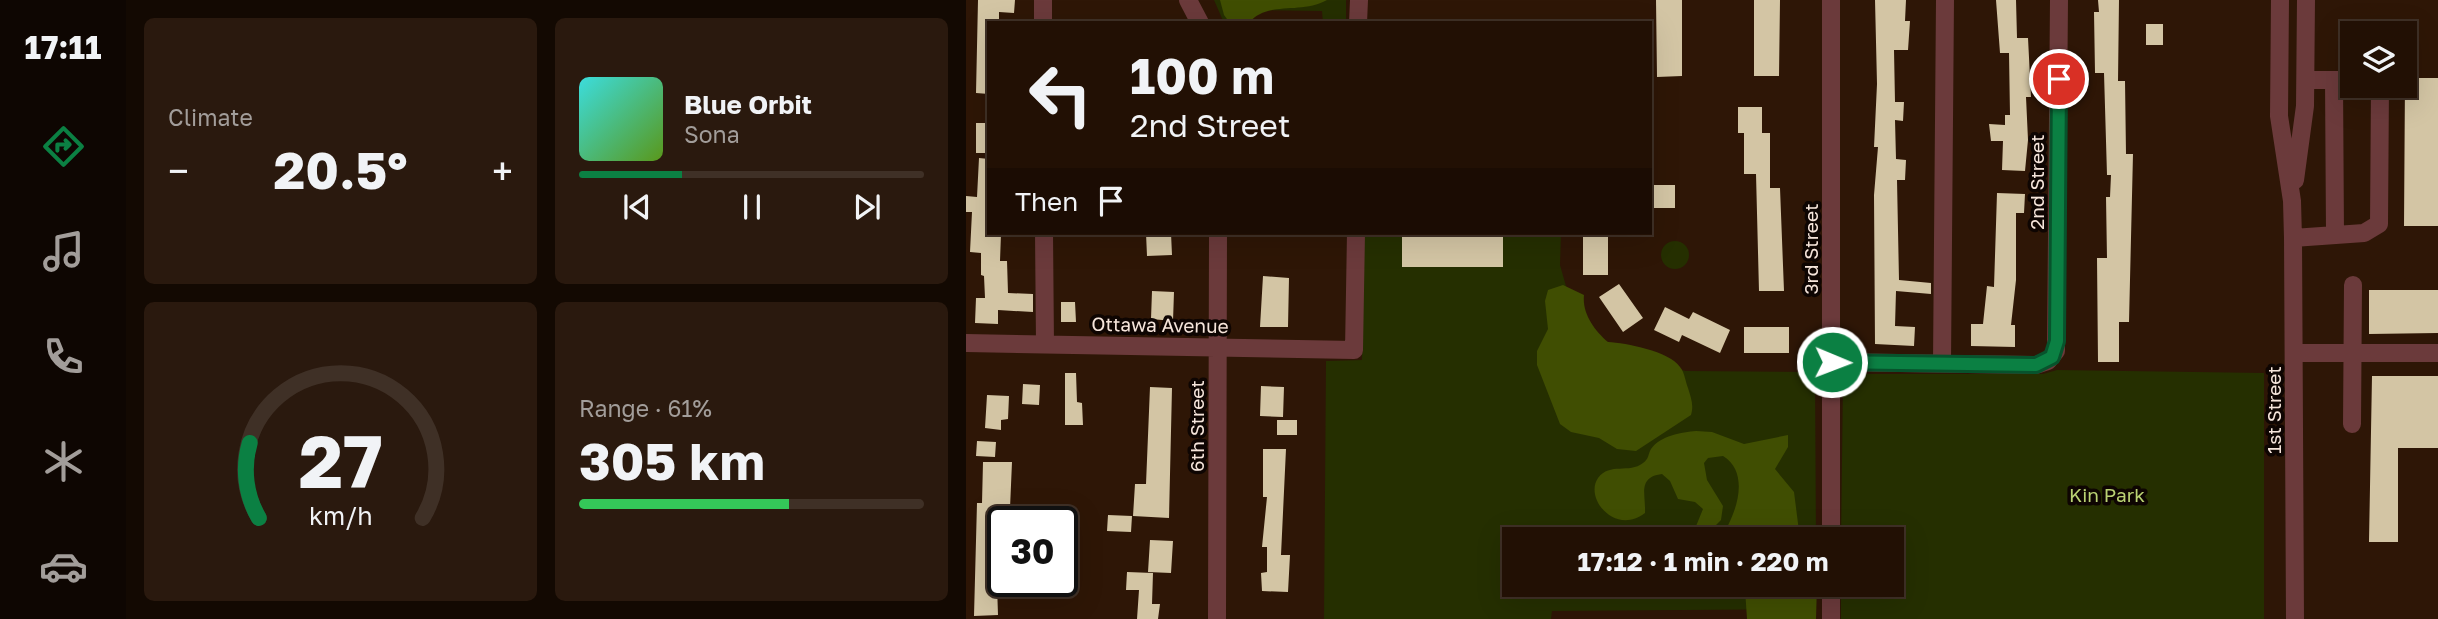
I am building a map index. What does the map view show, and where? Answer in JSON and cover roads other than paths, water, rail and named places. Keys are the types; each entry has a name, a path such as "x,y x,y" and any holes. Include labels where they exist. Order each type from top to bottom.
{"street":[{"path":"1043,0 1043,21"},
{"path":"1188,0 1199,21"},
{"path":"1358,21 1359,0"},
{"name":"3rd Street","path":"1831,0 1831,527"},
{"path":"1832,362 1942,363 1945,0"},
{"name":"2nd Street","path":"1942,363 2036,365 2048,360 2056,351 2059,0"},
{"name":"1st Street","path":"2280,0 2279,116 2292,201 2293,238 2295,619"},
{"name":"1st Street","path":"2292,201 2306,80 2306,0"},
{"path":"2306,80 2340,80"},
{"path":"2335,235 2342,98"},
{"path":"2293,238 2364,233 2379,223 2380,98"},
{"path":"1044,235 1045,344"},
{"name":"6th Street","path":"1217,619 1218,235"},
{"name":"Ottawa Avenue","path":"966,343 1354,350 1356,235"},
{"path":"2352,424 2353,285"},
{"path":"2294,353 2438,353"},
{"path":"1831,597 1831,619"}],"park label":[{"name":"Kin Park","path":"2107,495"}]}
